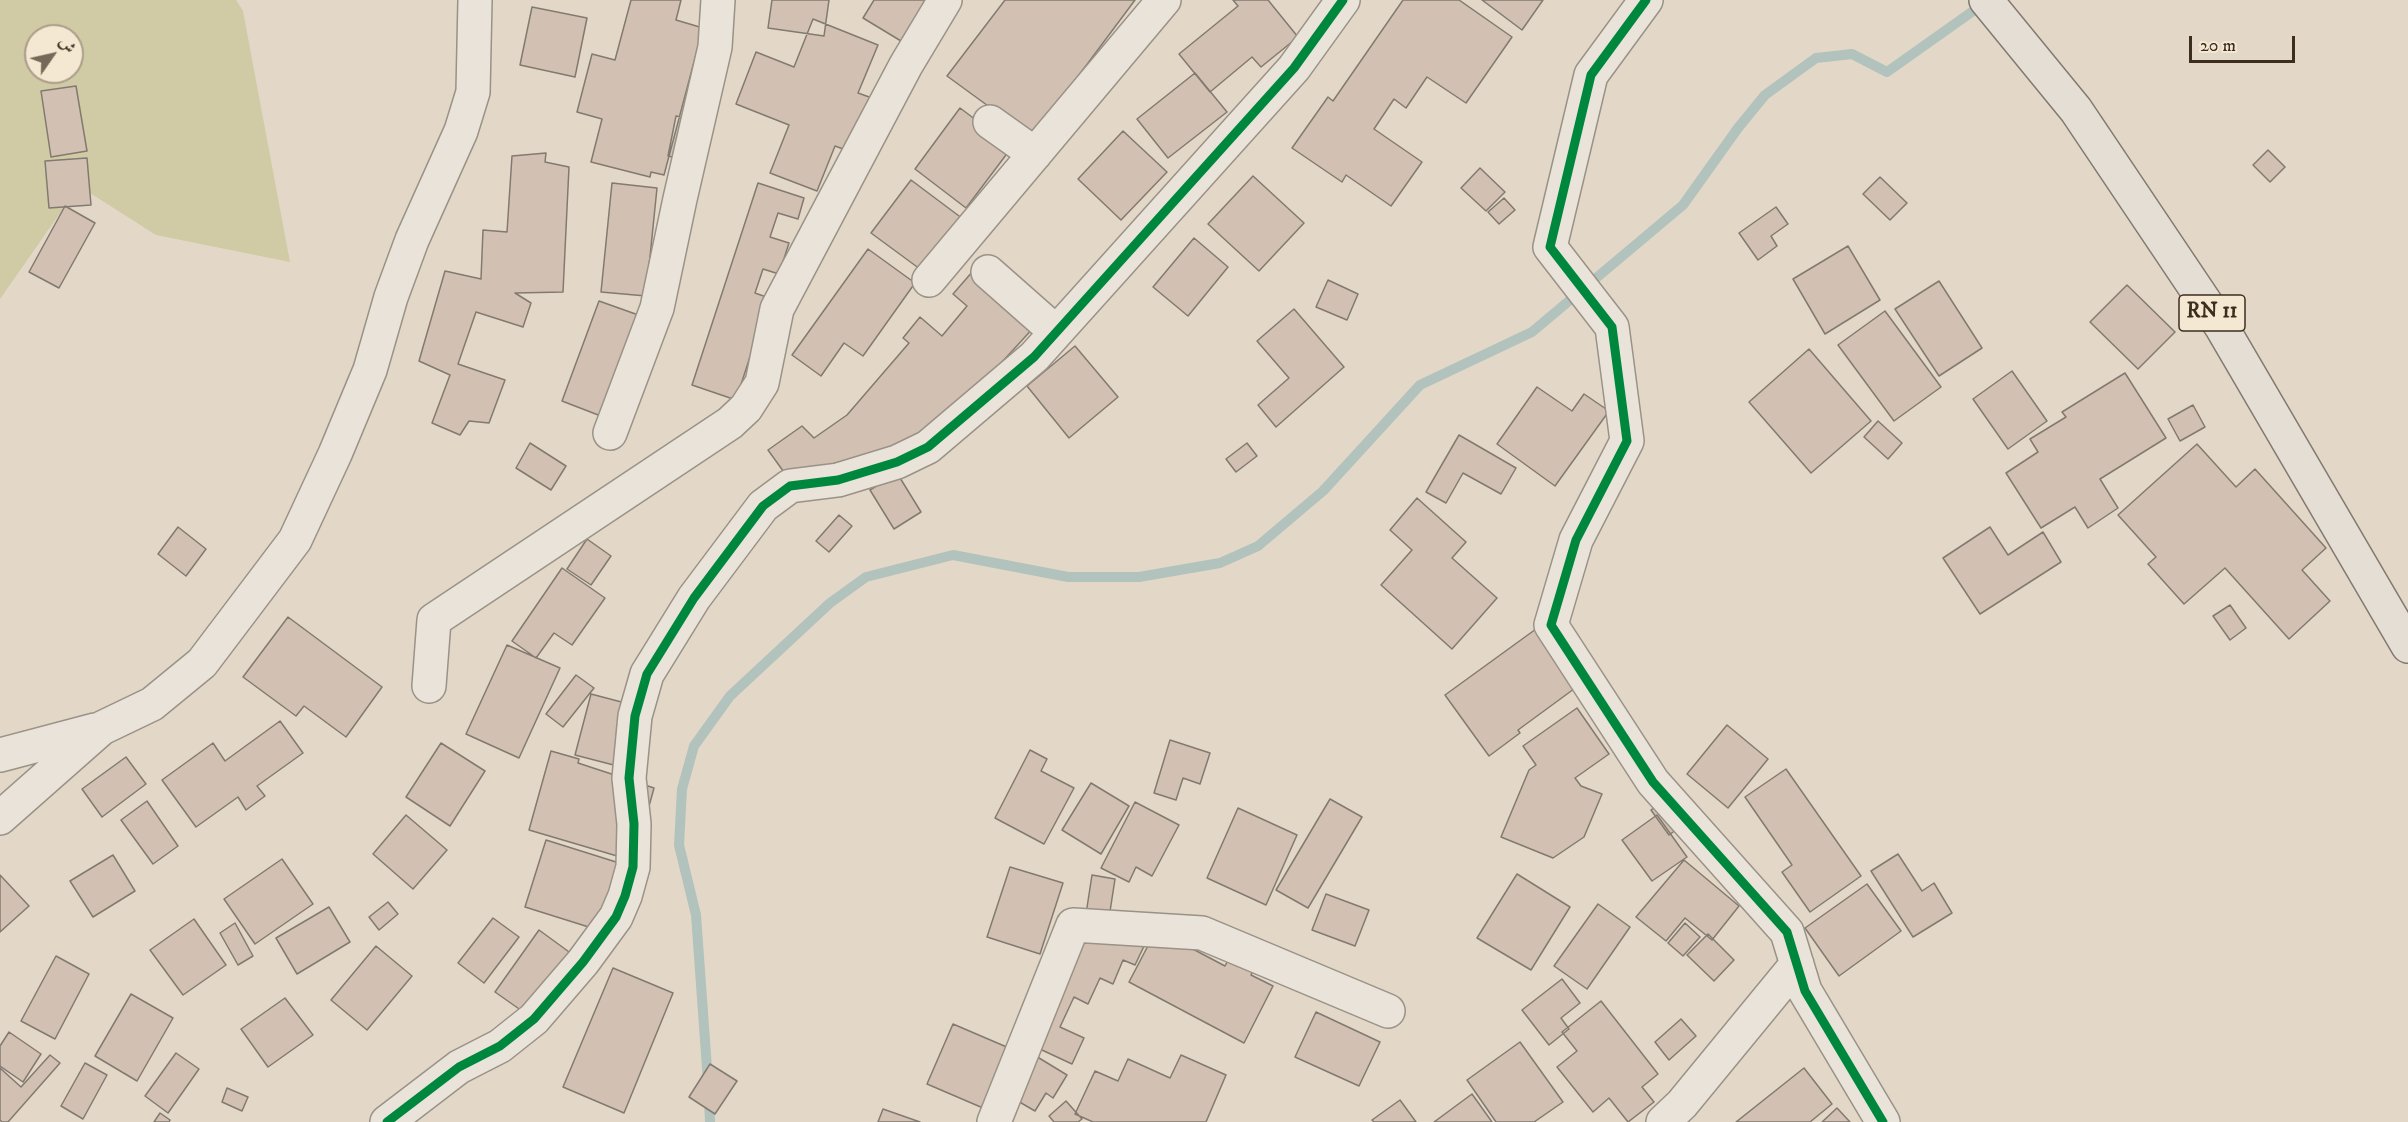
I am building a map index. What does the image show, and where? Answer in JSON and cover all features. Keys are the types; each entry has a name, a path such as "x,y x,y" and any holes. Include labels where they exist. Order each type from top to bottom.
{"main road":[{"name":"RN 11","path":"1986,0 2076,110 2221,326 2408,646"}],"street":[{"path":"0,755 102,728 152,704 202,663 295,540 335,454 370,370 391,297 412,240 461,131 473,92 475,0"},
{"path":"610,434 657,308 715,47 718,0"},
{"path":"429,686 434,620 730,423 746,408 762,383 777,309 906,64 945,0"},
{"path":"929,280 1164,0"},
{"path":"387,1122 459,1067 500,1046 534,1019 583,962 616,917 633,867 634,824 629,778 635,716 647,675 694,598 763,506 790,486 838,480 897,462 928,447 1034,357 1294,68 1343,0"},
{"path":"1646,0 1591,75 1550,247 1612,327 1627,441 1576,540 1551,625 1653,782 1787,932 1805,991 1883,1122"},
{"path":"990,122 1035,154"},
{"path":"988,272 1056,332"},
{"path":"0,818 102,728"},
{"path":"994,1122 1073,925 1202,933 1388,1011"},
{"path":"1663,1122 1682,1104 1797,964"}],"shaded area":[{"path":"0,0 236,0 243,11 290,262 156,235 79,186 0,299"}],"building":[{"path":"631,0 681,0 676,20 703,28 664,175 651,172 650,177 591,162 602,119 577,112 592,54 615,60"},
{"path":"772,0 829,0 824,36 768,28"},
{"path":"874,0 926,0 901,41 863,18"},
{"path":"1005,0 1135,0 1032,138 947,76"},
{"path":"1233,0 1268,0 1298,37 1261,67 1252,57 1210,92 1179,54 1238,6"},
{"path":"1403,0 1459,0 1512,37 1466,103 1427,77 1406,108 1394,99 1374,129 1422,162 1391,206 1346,175 1342,182 1292,148 1328,97 1333,101"},
{"path":"1482,0 1543,0 1522,30"},
{"path":"532,7 587,18 575,77 520,65"},
{"path":"813,19 878,45 858,93 872,98 851,152 835,146 817,191 770,173 789,125 736,104 756,52 794,67"},
{"path":"1195,73 1227,112 1168,158 1137,119"},
{"path":"76,86 87,151 51,157 41,91"},
{"path":"960,108 1012,147 966,208 915,169"},
{"path":"676,116 701,122 694,162 668,156"},
{"path":"1123,131 1167,172 1121,220 1078,179"},
{"path":"2268,150 2285,167 2270,182 2253,165"},
{"path":"546,153 545,162 569,167 563,292 515,293 531,303 523,327 476,312 458,364 505,380 489,423 469,421 460,435 432,423 450,375 419,361 445,271 481,279 483,230 507,232 512,156"},
{"path":"87,158 91,205 49,208 45,161"},
{"path":"1480,168 1505,192 1486,211 1461,188"},
{"path":"1253,176 1304,223 1259,271 1208,224"},
{"path":"1880,177 1907,203 1890,220 1863,194"},
{"path":"911,180 963,219 924,272 871,233"},
{"path":"612,183 657,188 646,296 601,292"},
{"path":"758,183 804,198 798,219 778,213 770,237 789,243 779,274 763,269 755,293 769,298 736,400 692,385"},
{"path":"1504,198 1515,210 1499,224 1488,212"},
{"path":"65,206 95,223 59,288 29,272"},
{"path":"1776,207 1788,224 1771,236 1777,246 1758,260 1739,233"},
{"path":"1194,238 1228,267 1188,316 1153,287"},
{"path":"1848,246 1880,300 1825,334 1793,279"},
{"path":"868,249 915,283 863,356 844,343 821,376 792,355"},
{"path":"973,271 1036,325 968,399 911,445 786,475 768,450 802,426 814,438 847,415 909,343 903,338 920,317 942,336 967,306 953,294"},
{"path":"1328,280 1358,294 1347,320 1316,307"},
{"path":"1939,281 1982,348 1939,376 1895,309"},
{"path":"2127,285 2175,332 2138,369 2090,322"},
{"path":"599,301 644,317 606,418 562,401"},
{"path":"1294,309 1344,367 1276,427 1258,405 1289,378 1257,341"},
{"path":"1885,311 1941,387 1894,421 1838,345"},
{"path":"1075,346 1118,397 1069,438 1027,386"},
{"path":"1809,349 1871,421 1811,473 1749,402"},
{"path":"2012,371 2047,421 2008,449 1973,399"},
{"path":"2125,373 2166,438 2100,479 2118,508 2088,528 2075,507 2041,528 2006,473 2038,452 2030,439 2066,417 2062,412"},
{"path":"1537,387 1572,411 1584,394 1609,411 1555,486 1497,444"},
{"path":"2193,405 2205,427 2180,441 2168,419"},
{"path":"1878,421 1902,443 1888,459 1864,437"},
{"path":"1459,435 1516,468 1501,494 1463,473 1446,503 1426,492"},
{"path":"530,443 566,466 551,490 516,468"},
{"path":"1247,443 1257,456 1236,472 1226,459"},
{"path":"2197,444 2236,487 2255,469 2326,548 2302,570 2330,601 2289,639 2225,568 2184,604 2148,564 2156,557 2118,515"},
{"path":"897,473 921,512 894,529 870,490"},
{"path":"1417,498 1466,542 1452,558 1497,598 1452,649 1381,585 1412,550 1390,530"},
{"path":"839,515 852,526 829,552 816,541"},
{"path":"178,527 206,549 186,576 158,554"},
{"path":"1990,527 2008,555 2043,532 2061,562 1980,614 1943,558"},
{"path":"587,539 611,556 591,585 567,569"},
{"path":"562,568 605,598 572,645 554,633 536,658 512,641"},
{"path":"2230,605 2246,628 2230,640 2213,616"},
{"path":"288,617 382,687 346,737 304,706 296,716 243,677"},
{"path":"1536,629 1578,686 1518,730 1520,733 1489,756 1445,695"},
{"path":"507,645 560,668 519,758 466,734"},
{"path":"576,675 594,688 563,727 546,714"},
{"path":"591,694 648,709 633,770 575,755"},
{"path":"1577,708 1609,754 1575,778 1581,786 1602,794 1584,837 1553,858 1501,837 1529,770 1536,765 1523,746"},
{"path":"280,721 303,753 257,786 265,796 246,810 238,797 196,827 162,780 213,743 225,761"},
{"path":"1727,725 1768,759 1728,808 1687,774"},
{"path":"1170,740 1210,753 1200,784 1183,778 1176,800 1154,793"},
{"path":"441,743 485,771 450,826 406,797"},
{"path":"1030,750 1047,759 1041,771 1074,788 1044,844 995,818"},
{"path":"551,751 579,759 578,763 654,788 634,861 529,830"},
{"path":"126,757 146,784 102,817 82,789"},
{"path":"1786,769 1861,876 1810,912 1782,872 1792,865 1745,797"},
{"path":"1091,783 1129,806 1101,854 1062,830"},
{"path":"1673,793 1692,818 1669,835 1651,810"},
{"path":"1330,799 1362,817 1308,908 1276,890"},
{"path":"147,801 178,846 153,864 121,820"},
{"path":"1135,802 1179,825 1152,876 1136,867 1129,882 1101,868"},
{"path":"1238,808 1297,835 1266,905 1207,878"},
{"path":"406,815 447,850 413,889 373,854"},
{"path":"1657,815 1687,857 1652,881 1622,840"},
{"path":"546,840 632,867 611,934 525,907"},
{"path":"1898,854 1922,891 1934,883 1952,913 1913,937 1871,871"},
{"path":"113,855 135,891 93,917 70,881"},
{"path":"282,859 313,904 255,944 224,899"},
{"path":"1684,860 1739,906 1712,940 1685,918 1666,941 1636,917"},
{"path":"1010,867 1063,883 1040,954 987,937"},
{"path":"1517,874 1570,907 1531,970 1477,938"},
{"path":"0,875 29,906 0,932"},
{"path":"1092,875 1115,879 1109,918 1086,914"},
{"path":"1867,884 1901,931 1839,976 1805,928"},
{"path":"1326,894 1369,910 1355,946 1312,930"},
{"path":"388,902 398,914 379,930 369,917"},
{"path":"1598,904 1630,927 1587,989 1554,966"},
{"path":"329,907 350,942 297,974 276,938"},
{"path":"1090,915 1146,942 1135,965 1123,960 1113,984 1100,978 1088,1004 1074,997 1060,1027 1084,1038 1072,1064 1029,1044"},
{"path":"493,918 519,937 484,983 458,963"},
{"path":"194,919 226,965 183,995 150,950"},
{"path":"1138,920 1225,966 1242,933 1266,946 1251,975 1273,986 1244,1043 1129,982 1151,940"},
{"path":"235,923 253,956 238,965 220,933"},
{"path":"1685,923 1700,937 1683,956 1668,943"},
{"path":"539,930 576,957 532,1018 495,992"},
{"path":"1708,934 1734,960 1714,981 1687,955"},
{"path":"376,946 412,976 367,1030 331,1000"},
{"path":"56,956 89,974 55,1039 21,1021"},
{"path":"613,968 673,993 624,1113 563,1087"},
{"path":"1562,979 1580,1003 1561,1018 1569,1029 1549,1045 1522,1010"},
{"path":"131,994 173,1018 137,1081 95,1056"},
{"path":"285,998 313,1035 268,1067 241,1029"},
{"path":"1601,1001 1658,1074 1642,1087 1654,1102 1628,1122 1609,1098 1593,1112 1557,1067 1577,1051 1562,1032"},
{"path":"1316,1012 1380,1042 1359,1086 1295,1057"},
{"path":"1681,1019 1696,1036 1669,1060 1655,1042"},
{"path":"953,1024 1009,1048 983,1108 927,1084"},
{"path":"9,1032 41,1054 23,1082 0,1066 0,1046"},
{"path":"1520,1042 1563,1102 1534,1122 1496,1122 1467,1080"},
{"path":"1021,1047 1067,1075 1053,1098 1046,1093 1035,1111 997,1089"},
{"path":"176,1053 199,1069 168,1113 145,1096"},
{"path":"50,1055 60,1063 8,1122 2,1122 0,1120 0,1068 21,1087"},
{"path":"1181,1055 1226,1075 1206,1122 1093,1122 1075,1114 1095,1071 1118,1081 1128,1059 1170,1078"},
{"path":"85,1063 107,1075 83,1119 61,1106"},
{"path":"710,1064 737,1081 715,1114 689,1097"},
{"path":"1804,1068 1832,1104 1810,1122 1736,1122"},
{"path":"227,1088 248,1097 242,1111 222,1102"},
{"path":"1472,1094 1492,1122 1434,1122"},
{"path":"1400,1100 1416,1122 1374,1122 1372,1120"},
{"path":"1066,1101 1082,1119 1078,1122 1054,1122 1049,1116"},
{"path":"1837,1108 1850,1122 1822,1122"},
{"path":"883,1109 920,1122 878,1122"},
{"path":"160,1113 170,1120 169,1122 154,1122"}],"waterway":[{"path":"708,1082 696,915 679,845 682,789 694,746 730,696 830,603 866,577 953,555 1068,577 1139,577 1220,563 1258,546 1323,491 1420,385 1532,332 1683,205 1738,128 1765,95 1816,58 1852,54 1887,72 1983,4"},
{"path":"709,1098 710,1122"}],"cycle path":[{"path":"387,1122 459,1067 500,1046 534,1019 583,962 616,917 633,867 634,824 629,778 635,716 647,674 694,598 763,506 790,486 838,480 897,462 928,447 1034,357 1294,68 1343,0"},
{"path":"1646,0 1591,75 1550,247 1612,327 1627,441 1576,540 1551,625 1653,782 1787,932 1805,991 1883,1122"}]}
